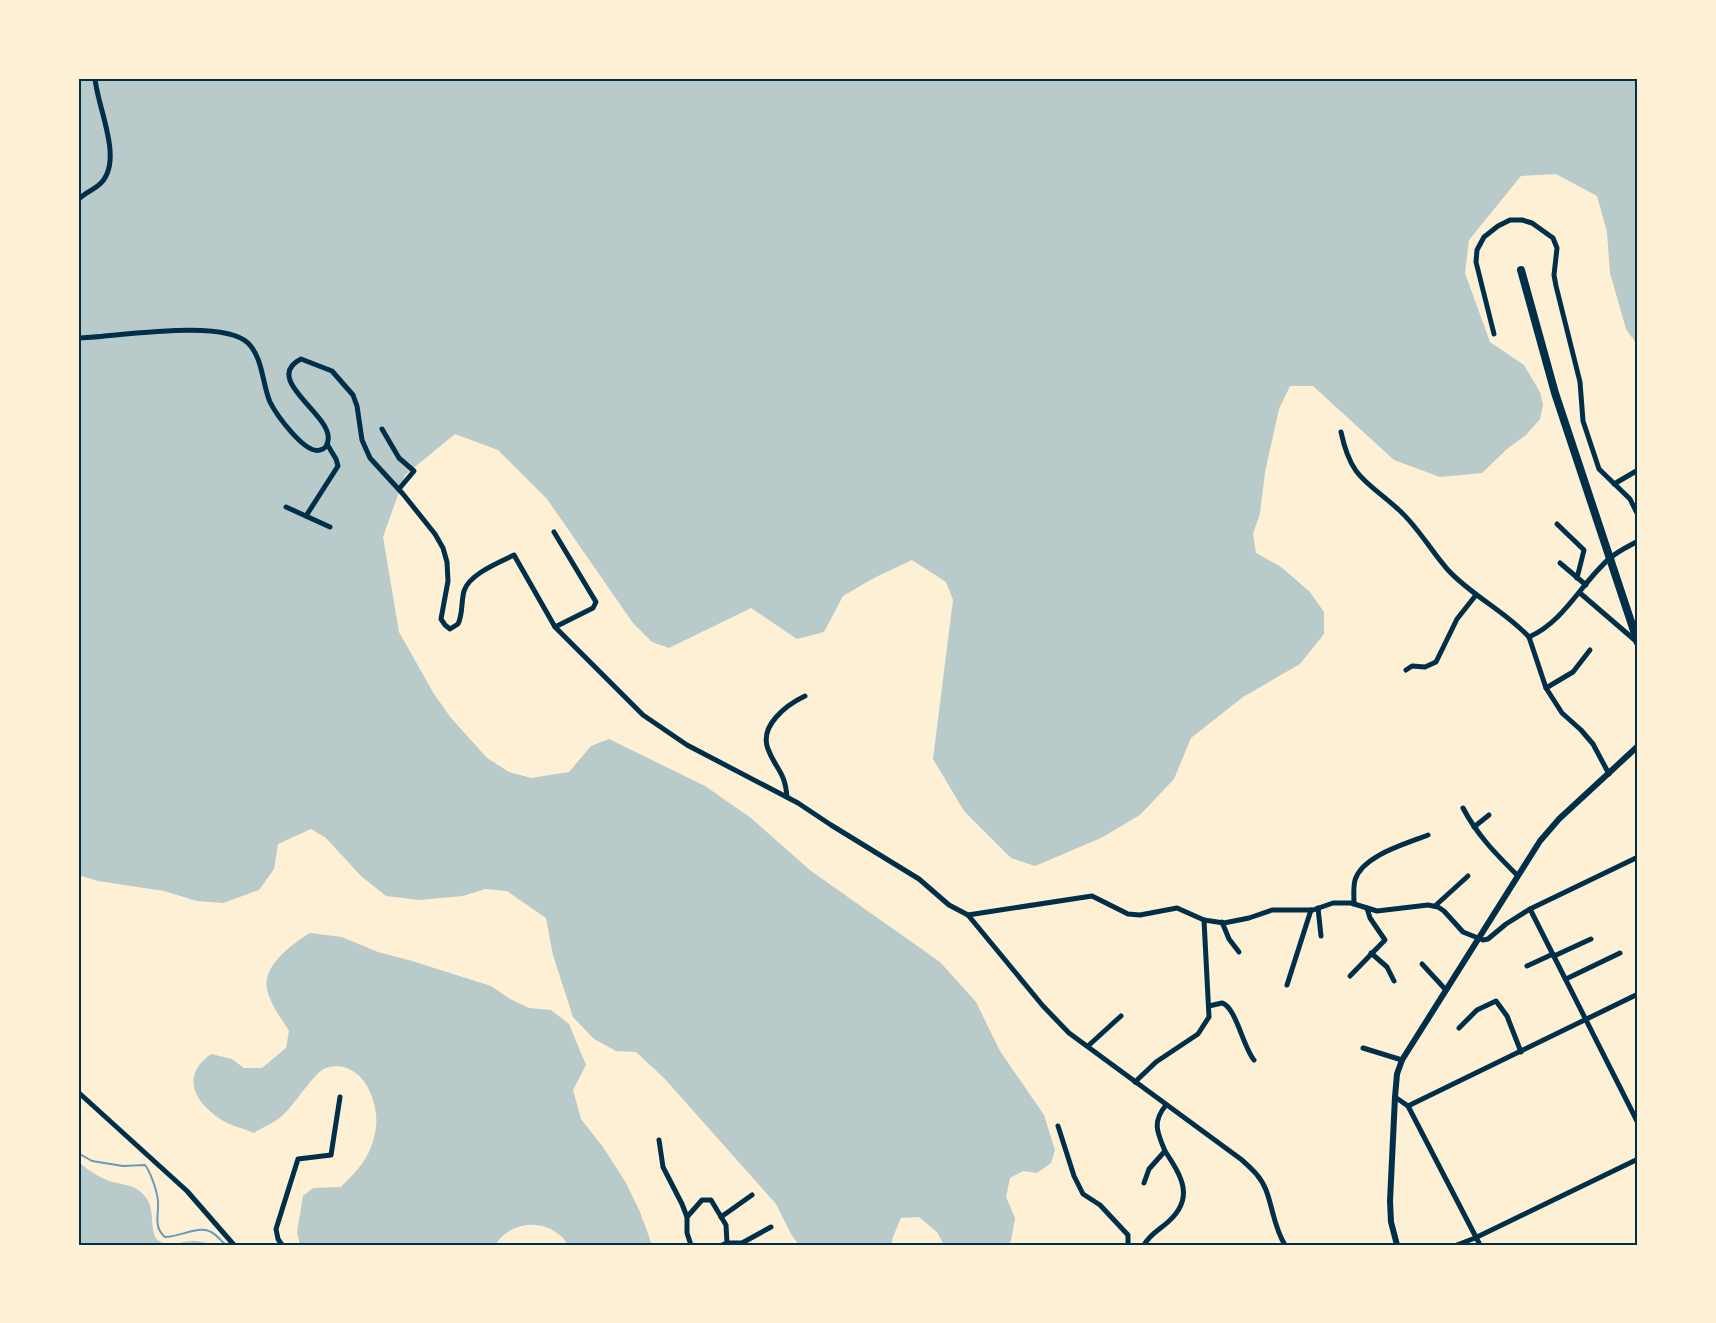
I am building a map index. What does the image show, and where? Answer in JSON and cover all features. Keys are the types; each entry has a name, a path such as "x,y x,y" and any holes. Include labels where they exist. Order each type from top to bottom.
{"highway":[{"path":"1521,270 1555,393 1638,643"}],"street":[{"path":"78,200 101,183 109,163 109,139 95,78"},
{"path":"1494,334 1476,262 1477,250 1484,237 1498,226 1510,220 1522,220 1545,231 1553,238 1557,248 1554,275 1580,382 1583,421 1599,469 1630,499 1638,515"},
{"path":"78,338 175,329 238,335 250,345 257,357 271,404 301,444 316,451 322,450 327,444 329,437 327,427 295,391 289,381 289,371 295,362 301,359 332,371 353,395 364,448 370,458 399,489 435,534 443,548 448,580 446,597 441,610 444,625 450,629 458,624 465,587 469,581 514,555 555,627 657,727 787,797 919,879 949,905 968,915 1055,1020 1242,1160 1258,1175 1266,1190 1280,1238 1285,1245"},
{"path":"382,429 399,458 414,471 399,489"},
{"path":"1341,432 1355,472 1400,511 1449,571 1476,595 1506,615 1529,637 1546,688 1562,714 1593,744 1609,774"},
{"path":"306,516 338,466 327,444"},
{"path":"1614,484 1638,470"},
{"path":"1630,499 1638,495"},
{"path":"286,507 330,527"},
{"path":"1557,524 1584,550 1577,578"},
{"path":"554,532 596,602 593,608 555,627"},
{"path":"1529,637 1551,623 1610,557 1638,541"},
{"path":"1560,563 1586,585"},
{"path":"1580,593 1638,643"},
{"path":"1406,670 1412,666 1425,668 1436,662 1457,619 1476,595"},
{"path":"1546,688 1573,672 1590,650"},
{"path":"787,797 786,782 770,755 766,738 775,718 805,696"},
{"path":"1397,1245 1391,1222 1390,1201 1395,1097 1397,1074 1402,1060 1540,841 1559,819 1638,746"},
{"path":"1463,808 1485,842 1517,875"},
{"path":"1474,827 1489,815"},
{"path":"1354,904 1353,887 1359,871 1385,852 1428,835"},
{"path":"968,915 1092,896 1128,914 1140,915 1177,908 1204,920 1222,922 1249,918 1272,910 1314,909 1333,903 1354,904 1377,911 1428,905 1444,911 1463,932 1478,939 1488,939 1530,909 1638,857"},
{"path":"1435,906 1468,876"},
{"path":"1350,976 1384,940 1370,918 1367,908"},
{"path":"1314,909 1322,936"},
{"path":"1287,985 1314,909"},
{"path":"1530,909 1638,1123"},
{"path":"1135,1082 1156,1062 1198,1034 1209,1017 1204,920"},
{"path":"1222,922 1229,939 1239,952"},
{"path":"1527,966 1591,939"},
{"path":"1371,953 1387,967 1394,981"},
{"path":"1566,979 1620,953"},
{"path":"1422,964 1446,990"},
{"path":"1408,1106 1638,994"},
{"path":"1459,1028 1478,1010 1496,1001 1507,1016 1521,1052"},
{"path":"1209,1006 1222,1003 1229,1007 1246,1049 1254,1060"},
{"path":"1088,1046 1121,1016"},
{"path":"1363,1048 1402,1060"},
{"path":"78,1092 187,1191 234,1245"},
{"path":"282,1245 276,1229 298,1159 331,1155 340,1097"},
{"path":"1395,1097 1408,1106 1480,1245"},
{"path":"1144,1245 1154,1232 1175,1215 1184,1197 1185,1188 1158,1134 1159,1114 1166,1105"},
{"path":"1058,1126 1074,1176 1083,1194 1100,1205 1128,1235 1128,1245"},
{"path":"659,1140 663,1167 687,1217 687,1233 691,1245"},
{"path":"1144,1183 1149,1169 1165,1151"},
{"path":"1457,1245 1638,1159"},
{"path":"721,1216 752,1195"},
{"path":"687,1217 702,1200 711,1200 726,1224 726,1244 742,1243 771,1227"}],"shaded area":[{"path":"78,78 1638,78 1638,346 1626,329 1610,273 1607,232 1597,196 1556,174 1521,176 1469,240 1465,273 1490,342 1524,365 1540,392 1543,405 1540,419 1526,435 1507,449 1482,473 1440,477 1394,460 1313,386 1290,386 1279,409 1265,472 1260,513 1253,534 1256,553 1281,567 1310,592 1324,612 1324,634 1300,664 1243,697 1191,738 1174,779 1140,815 1101,838 1035,866 1011,858 964,811 933,759 953,600 946,582 912,560 843,596 824,632 797,639 751,608 669,648 652,642 633,623 547,499 498,450 455,434 405,475 383,537 399,632 434,694 451,718 487,758 509,772 531,778 569,772 591,746 609,739 705,786 751,818 811,871 940,962 976,1002 1000,1051 1044,1115 1055,1150 1051,1163 1037,1173 1023,1171 1010,1178 1006,1197 1015,1218 1011,1241 1008,1245 944,1245 937,1232 919,1217 901,1218 891,1245 799,1245 776,1204 664,1078 636,1052 616,1051 594,1039 573,1017 553,955 546,918 507,891 485,889 463,896 419,900 386,896 361,876 326,838 311,829 278,844 274,869 259,890 223,903 197,901 164,891 98,881 78,875"},
{"path":"310,933 342,937 378,952 491,986 529,1008 551,1010 569,1024 586,1065 573,1090 581,1119 603,1147 626,1183 652,1245 567,1245 564,1239 554,1231 538,1225 530,1225 507,1233 495,1245 300,1245 297,1232 303,1196 313,1188 341,1187 358,1169 370,1150 376,1121 372,1097 367,1086 350,1069 339,1066 326,1068 316,1076 282,1116 254,1133 227,1123 207,1109 195,1092 193,1082 201,1063 211,1054 232,1059 244,1068 262,1068 286,1048 289,1031 271,1000 267,980 269,972 280,956"},
{"path":"78,1161 100,1177 131,1187 143,1194 148,1200 155,1237 159,1241 170,1244 196,1241 213,1245 78,1245"}],"waterway":[{"path":"78,1153 92,1161 123,1166 145,1165 155,1187 158,1206 157,1220 159,1229 165,1237 206,1230 226,1245"},
{"path":"235,1245 241,1245"}]}
